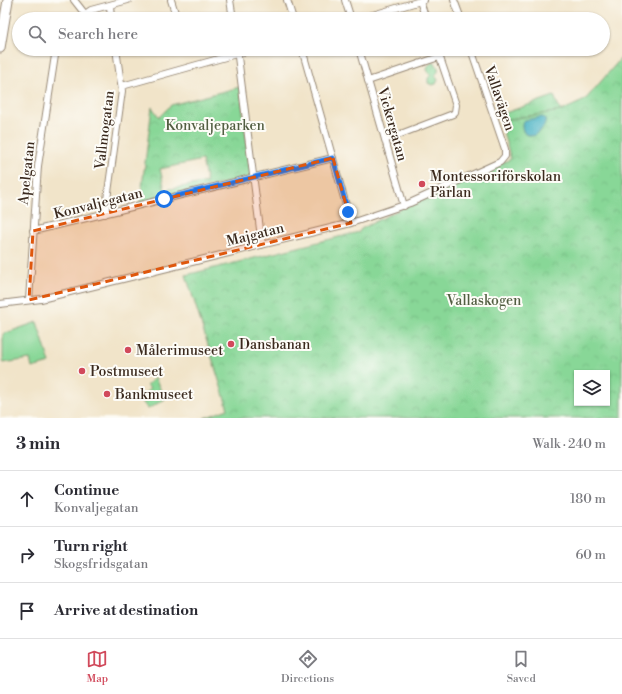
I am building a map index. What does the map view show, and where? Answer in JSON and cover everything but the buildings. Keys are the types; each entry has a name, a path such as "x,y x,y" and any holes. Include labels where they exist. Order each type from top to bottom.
{"main road":[{"path":"0,48 8,0"}],"street":[{"path":"74,0 83,12"},
{"path":"91,12 128,0"},
{"path":"172,0 175,12"},
{"path":"230,0 231,12"},
{"path":"287,0 291,12"},
{"path":"345,0 349,12"},
{"path":"454,0 458,12"},
{"path":"384,12 422,1 424,12"},
{"path":"110,5 110,12"},
{"name":"Apelgatan","path":"29,300 38,166 55,56"},
{"name":"Vallmogatan","path":"105,214 122,91 117,56"},
{"path":"122,86 221,56"},
{"path":"238,56 262,245"},
{"path":"304,56 351,223"},
{"name":"Vickergatan","path":"361,56 404,206"},
{"name":"Vallavägen","path":"473,56 505,149 505,156"},
{"path":"368,81 439,57 456,105 455,112 453,114 385,140"},
{"name":"Majgatan","path":"0,304 41,299 351,223 404,206 500,162 505,156"},
{"name":"Konvaljegatan","path":"33,231 333,158"}],"highlighted area":[{"path":"333,158 351,223 29,300 33,231"}],"green space":[{"name":"Vallaskogen","path":"622,57 622,418 204,418 228,409 186,275 359,232 361,229 406,206 511,159 504,136 504,120 561,111 585,100"},
{"path":"431,63 435,63 438,67 438,72 435,75 438,80 436,84 432,85 428,83 428,78 431,75 427,70"},
{"name":"Konvaljeparken","path":"240,87 251,177 140,203 152,107 159,117 171,105","holes":["202,160 207,182 165,190 160,169"]},
{"path":"554,96 561,111 504,120 502,114"},
{"path":"37,322 50,363 32,368 30,359 3,363 3,334"},
{"path":"155,378 165,399 148,409 139,398 150,389 147,385"}],"water":[{"path":"542,117 545,118 545,124 540,130 533,136 525,134 522,123 525,120"}],"place":[{"name":"Montessoriförskolan Pärlan","path":"422,184"},
{"name":"Dansbanan","path":"231,344"},
{"name":"Målerimuseet","path":"128,350"},
{"name":"Postmuseet","path":"82,371"},
{"name":"Bankmuseet","path":"107,394"}],"route":[{"path":"164,199 333,158 348,212"}]}
